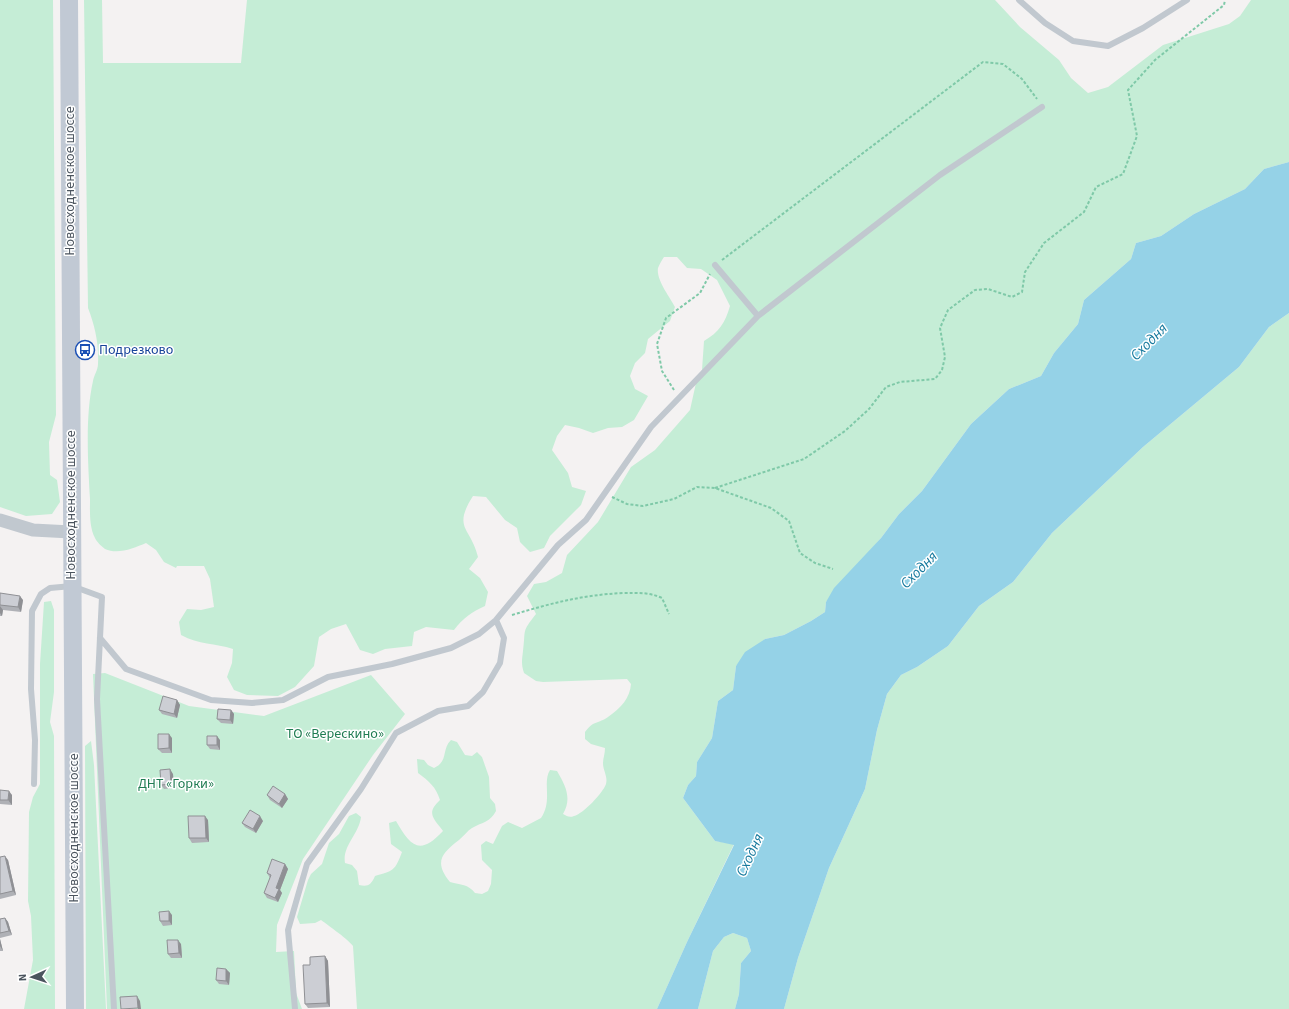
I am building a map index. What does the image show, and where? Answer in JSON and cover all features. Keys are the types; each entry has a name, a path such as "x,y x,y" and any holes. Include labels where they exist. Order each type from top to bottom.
{"main road":[{"name":"Новосходненское шоссе","path":"69,0 75,1009"}],"street":[{"path":"0,520 33,530 71,532"}],"lane":[{"path":"1019,0 1045,23 1073,40 1108,46 1143,28 1187,0"},
{"path":"100,638 126,669 211,700 252,703 283,700 328,677 392,664 451,648 478,634 496,620 558,545 586,520 651,427 758,316 940,175 1042,107"},
{"path":"715,265 758,316"},
{"path":"34,784 35,740 31,689 32,611 41,594 50,588 72,586 102,597 97,699 114,1009"},
{"path":"295,1009 288,930 307,864 361,789 396,733 438,711 468,706 483,692 500,664 504,638 496,620"}],"path":[{"path":"715,488 804,459 845,431 869,409 886,387 900,382 934,380 942,370 945,357 940,328 948,310 975,290 988,289 1012,297 1022,292 1025,272 1044,243 1084,212 1096,187 1123,174 1137,136 1128,90 1155,60 1224,4 1225,0"},
{"path":"679,398 662,371 657,344 666,318 700,293 715,265 983,62 1003,64 1022,79 1042,107"},
{"path":"604,494 626,504 643,506 674,499 697,487 715,488 771,508 789,521 800,553 815,563 833,569"},
{"path":"496,620 566,599 604,594 650,593 662,598 669,614"}],"green space":[{"path":"0,0 53,0 56,415 49,442 50,475 57,480 60,502 52,514 26,516 0,507"},
{"path":"84,0 102,0 103,63 241,63 247,0 995,0 1020,27 1059,60 1071,78 1088,93 1108,87 1163,45 1229,24 1240,16 1251,0 1289,0 1289,162 1264,169 1245,189 1194,214 1161,236 1136,243 1131,259 1084,300 1078,324 1054,353 1041,376 1009,389 971,424 922,491 899,514 881,538 826,602 825,612 784,635 765,639 736,666 733,690 718,701 712,738 697,762 696,776 688,785 683,798 715,841 734,844 657,1009 357,1009 353,946 321,920 315,923 300,924 297,917 311,874 322,864 329,843 339,834 349,816 356,813 361,817 360,823 348,845 345,863 352,865 357,871 359,885 365,886 371,883 375,876 393,869 402,852 391,844 389,823 396,821 411,842 421,846 428,844 443,831 432,816 433,808 440,800 432,785 418,773 417,759 424,760 428,765 434,768 442,762 446,748 451,740 457,742 465,755 472,756 477,752 482,757 489,777 490,798 495,804 496,811 489,820 470,829 448,850 444,854 441,864 445,875 450,882 464,885 475,893 482,894 488,891 491,884 492,870 482,860 481,845 486,841 493,844 502,826 508,822 522,828 541,818 545,811 547,780 550,770 557,771 563,782 567,792 567,803 563,814 571,817 578,814 592,803 604,788 606,784 603,763 605,748 591,744 585,739 585,732 591,726 608,717 621,706 629,694 631,684 627,679 543,682 536,681 524,673 522,662 525,631 536,614 527,596 534,584 546,582 562,573 567,555 598,522 631,467 655,450 690,410 696,383 702,370 704,341 714,334 721,326 730,306 717,280 701,269 687,268 677,257 664,257 658,267 659,278 675,307 670,321 648,339 645,353 635,363 630,376 635,389 648,396 634,420 622,427 608,428 593,433 565,425 557,436 552,450 568,473 572,487 586,491 581,505 550,536 544,548 530,552 520,542 517,528 505,520 486,497 473,496 464,515 464,522 465,528 475,547 478,557 469,569 480,578 488,592 485,606 468,616 454,630 426,627 414,632 412,646 385,649 373,654 360,650 346,624 331,629 319,637 314,666 295,687 278,696 247,695 234,690 227,677 232,663 233,649 194,641 181,635 179,622 187,609 201,610 214,607 210,579 204,566 177,566 176,568 164,562 156,550 146,543 126,550 110,551 105,549 98,542 92,529 90,514 88,424 90,395 98,366 98,349 93,322 88,308"},
{"path":"1289,313 1289,1009 784,1009 798,958 829,868 865,789 877,730 887,694 901,675 917,667 948,646 979,606 1013,582 1052,533 1143,447 1239,367 1269,327"},
{"path":"51,601 54,610 54,692 50,722 54,736 55,1009 24,1009 33,960 31,916 28,901 29,812 33,797 40,784 40,664 44,602"},
{"name":"ДНТ «Горки»","path":"105,673 189,706 264,716 371,675 405,714 373,755 303,859 277,925 276,952 294,951 296,993 302,1009 107,1009 93,674"},
{"path":"91,741 94,765 106,1009 86,1009 85,746"},
{"path":"733,933 747,938 751,951 741,963 739,994 735,1009 698,1009 713,951 724,937"}],"water":[{"name":"Сходня","path":"1289,162 1289,313 1269,327 1239,367 1143,447 1052,533 1013,582 979,606 948,646 917,667 901,675 887,694 877,730 865,789 829,868 798,958 784,1009 735,1009 739,994 741,963 751,951 747,938 733,933 724,937 713,951 698,1009 657,1009 687,942 734,845 715,841 683,798 688,785 696,776 697,762 712,738 718,701 733,690 736,666 745,652 765,639 784,635 825,612 826,602 834,588 881,538 899,514 922,491 971,424 1009,389 1041,376 1054,353 1078,324 1084,300 1131,259 1136,243 1161,236 1194,214 1245,189 1264,169"}],"building":[{"path":"0,593 20,596 18,607 0,605"},
{"path":"163,696 177,700 174,714 159,710"},
{"path":"218,709 231,710 230,720 217,719"},
{"path":"158,734 169,734 169,748 158,749"},
{"path":"207,736 217,736 217,745 207,745"},
{"path":"170,769 171,784 161,785 160,770"},
{"path":"273,786 285,794 279,804 267,795"},
{"path":"0,790 9,791 8,800 0,800"},
{"path":"250,810 260,816 253,829 242,823"},
{"path":"188,816 205,816 206,838 189,838"},
{"path":"5,856 13,891 0,894 0,857"},
{"path":"272,859 285,864 276,888 279,889 275,898 264,893 271,875 267,873"},
{"path":"169,911 169,921 160,921 159,912"},
{"path":"5,918 9,931 0,933 0,919"},
{"path":"167,940 178,940 179,953 168,954"},
{"path":"325,956 327,1003 305,1004 303,965 310,965 310,957"},
{"path":"217,968 226,969 226,981 216,980"},
{"path":"137,996 138,1008 121,1009 120,997"}],"place":[{"name":"Подрезково","path":"85,350"}],"park label":[{"name":"ТО «Верескино»","path":"335,734"}]}
